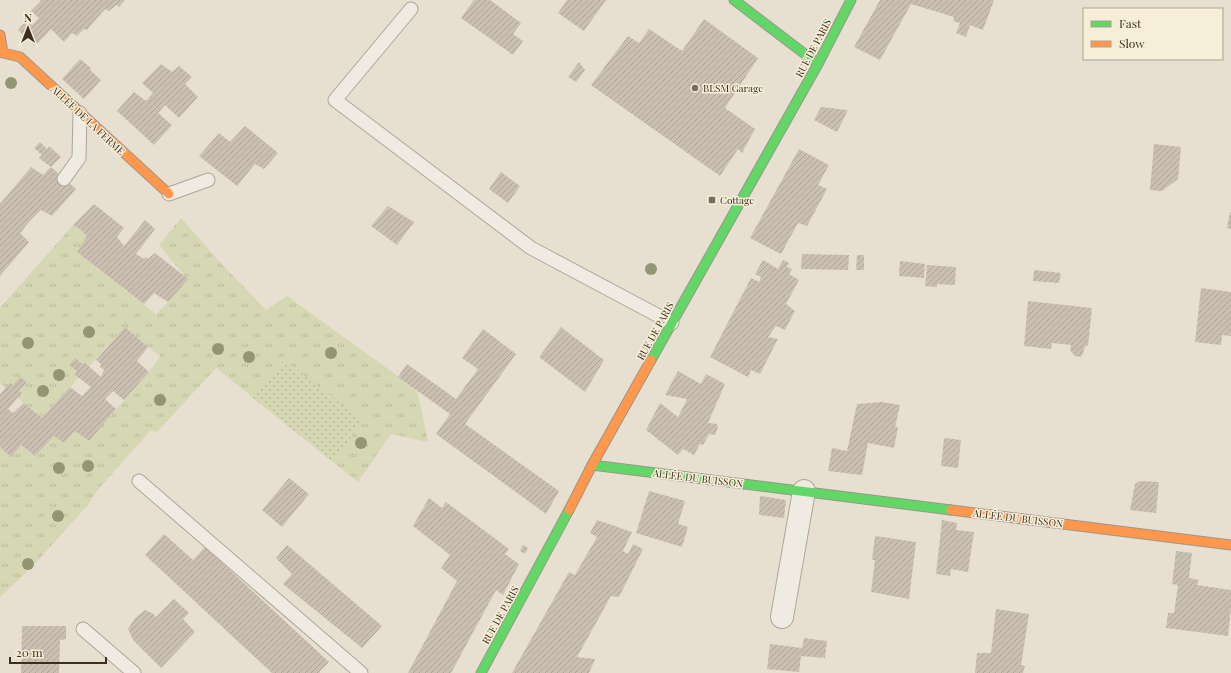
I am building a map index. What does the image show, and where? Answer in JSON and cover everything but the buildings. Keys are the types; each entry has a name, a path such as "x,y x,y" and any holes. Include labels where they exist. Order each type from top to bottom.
{"street":[{"path":"734,0 818,64"},
{"name":"RUE DE PARIS","path":"481,673 558,532 592,465 818,64 851,0"},
{"name":"ALLÉE DE LA FERME","path":"1,50 20,57 169,194"},
{"name":"ALLÉE DU BUISSON","path":"592,465 1231,545"},
{"path":"782,617 804,491"}],"lane":[{"path":"411,9 335,100 531,248 672,324"},
{"path":"64,179 79,158 80,113"},
{"path":"169,194 208,180"},
{"path":"139,481 361,673"},
{"path":"83,629 134,673"}],"green space":[{"path":"181,218 216,258 266,310 287,296 417,390 428,442 391,434 358,482 216,368 157,432 151,430 96,492 88,505 32,567 0,597 0,447 11,456 21,445 35,456 54,436 64,443 75,431 89,440 149,372 160,356 125,327 42,418 0,383 0,308 74,224 87,236 77,252 156,314 187,279 159,245"},
{"path":"284,360 363,420 333,462 252,397"}],"traffic: fast":[{"path":"734,0 818,64"},
{"path":"651,360 818,64 851,0"},
{"path":"592,465 951,510"},
{"path":"481,673 569,510"}],"traffic: slow":[{"path":"0,35 3,53 20,57 169,194"},
{"path":"569,510 592,465 651,360"},
{"path":"951,510 1231,545"}],"place":[{"name":"BLSM Garage","path":"695,88"},
{"name":"Cottage","path":"712,200"}]}
